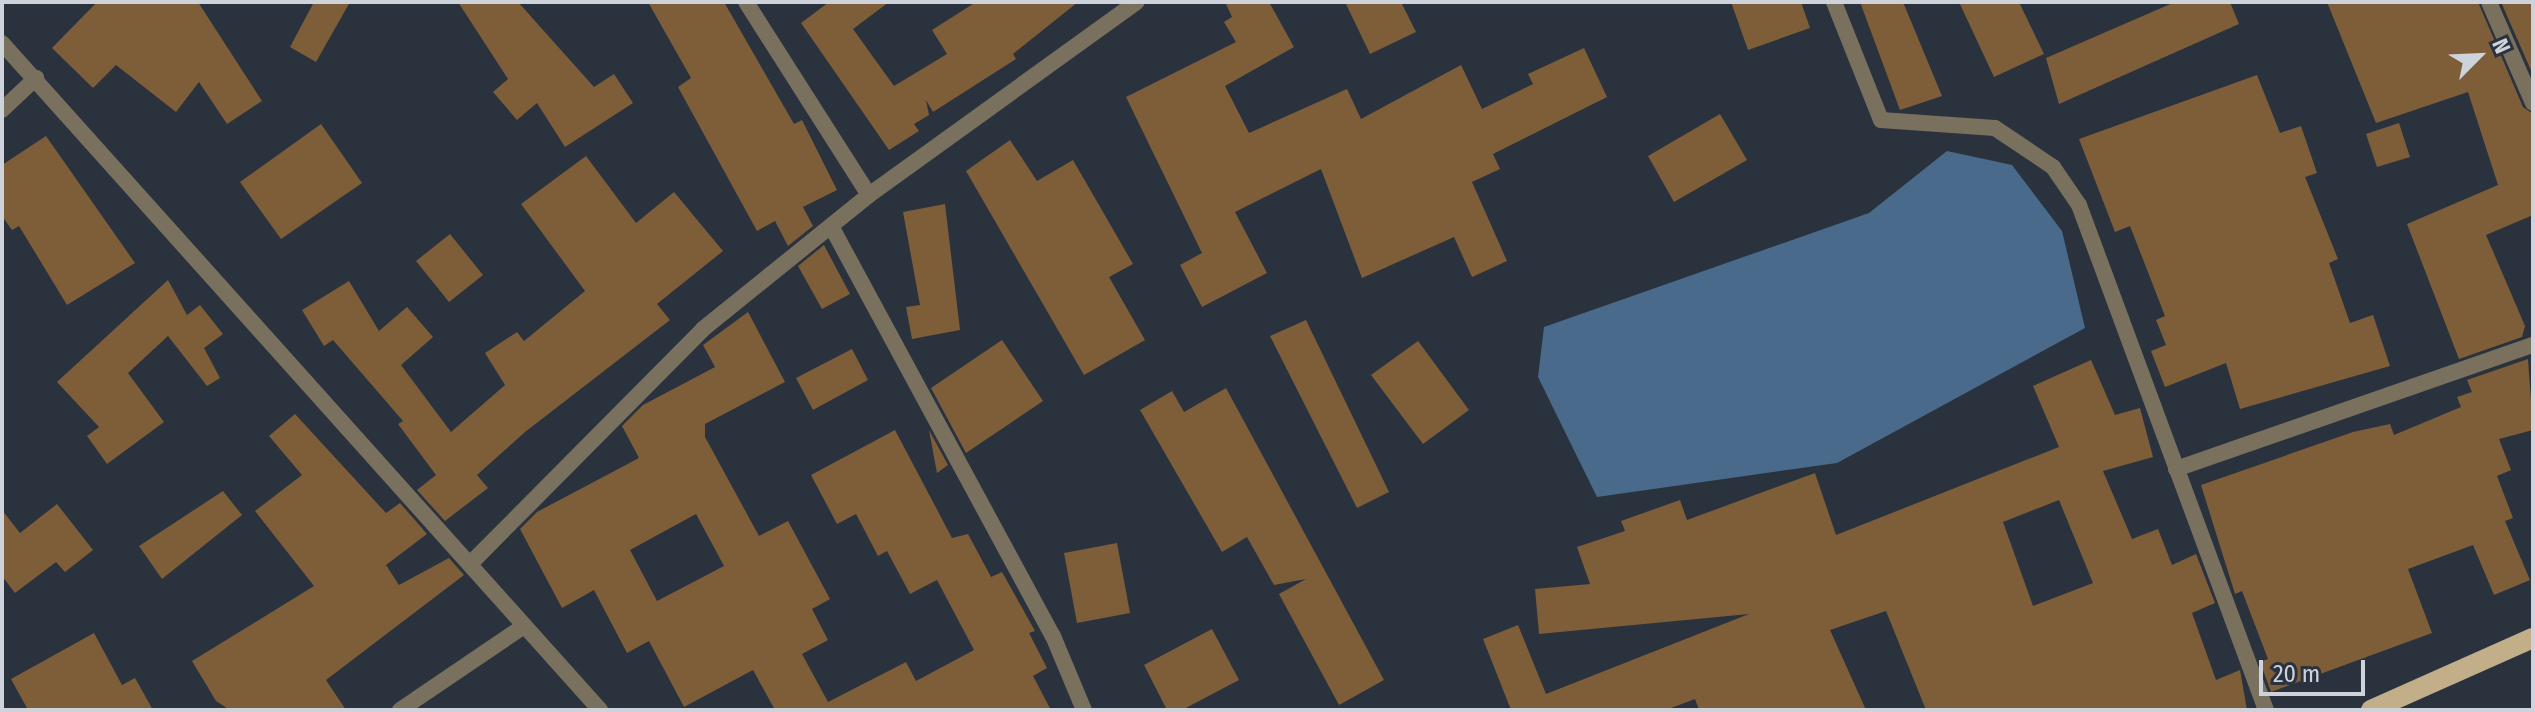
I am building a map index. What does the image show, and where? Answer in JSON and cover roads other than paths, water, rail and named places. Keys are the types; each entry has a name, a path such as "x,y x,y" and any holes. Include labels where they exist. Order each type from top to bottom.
{"main road":[{"path":"2371,710 2533,638"}],"street":[{"path":"746,2 869,195"},
{"path":"473,561 703,329 869,195 1137,2"},
{"path":"1834,2 1881,120 1995,128 2053,167 2079,205 2266,710"},
{"path":"2489,2 2528,76 2533,103"},
{"path":"2,43 473,561 524,626 600,710"},
{"path":"2,110 36,78"},
{"path":"831,226 1053,636 1084,710"},
{"path":"2176,469 2533,345"},
{"path":"400,710 524,626"}],"water":[{"path":"1947,151 2012,165 2062,231 2085,328 1837,463 1597,497 1538,377 1544,327 1869,213"}]}
